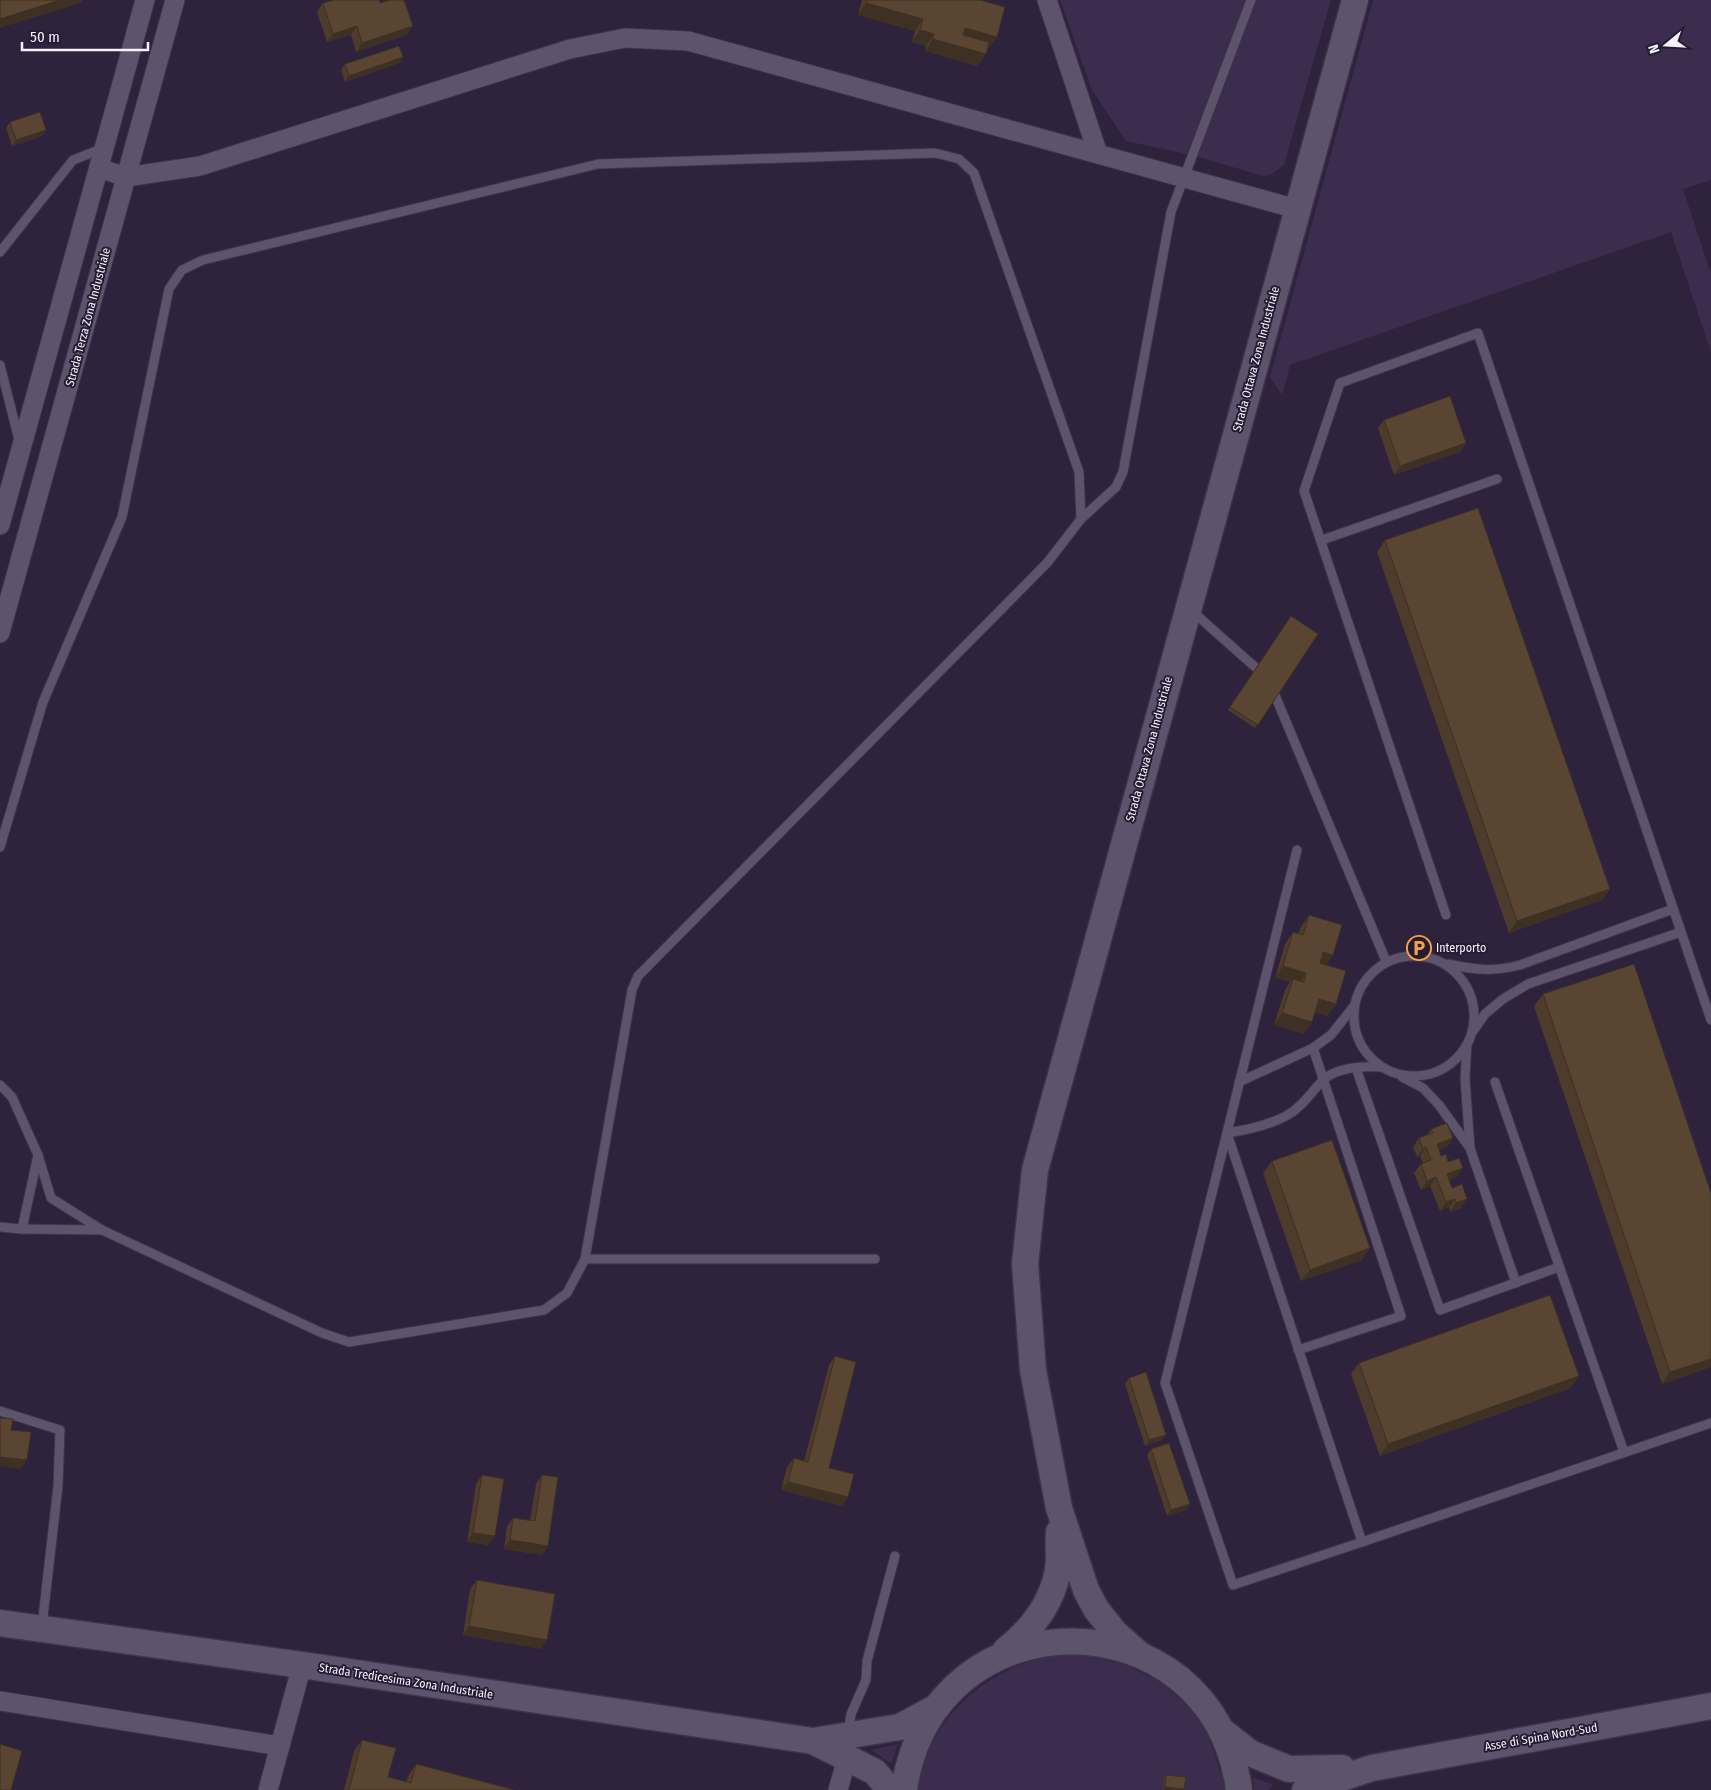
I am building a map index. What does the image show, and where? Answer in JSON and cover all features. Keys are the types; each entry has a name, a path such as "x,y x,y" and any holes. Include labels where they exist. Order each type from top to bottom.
{"main road":[{"name":"Strada Ottava Zona Industriale","path":"1059,1508 1031,1351 1025,1264 1035,1170 1355,0"},
{"path":"1059,1508 1086,1590 1096,1609 1115,1633 1139,1654"},
{"path":"904,1790 908,1767 917,1742 937,1707 964,1679 1025,1635 1048,1603 1058,1570 1059,1508"},
{"name":"Strada Tredicesima Zona Industriale","path":"0,1623 302,1665 847,1747 900,1727 937,1707"},
{"path":"997,1657 1035,1644 1074,1640 1114,1646 1139,1654 1161,1666 1200,1699 1221,1731 1232,1756 1239,1790"},
{"name":"Asse di Spina Nord-Sud","path":"1372,1768 1711,1706"},
{"path":"1221,1731 1250,1753 1289,1769 1372,1768"},
{"path":"847,1747 875,1772 890,1790"},
{"path":"1305,1790 1372,1768"}],"street":[{"path":"0,525 145,0"},
{"name":"Strada Terza Zona Industriale","path":"0,633 175,0"},
{"path":"1047,0 1098,154"},
{"path":"99,168 126,176 200,166 570,49 625,38 688,41 1297,209"},
{"path":"268,1790 302,1665"},
{"path":"0,1701 280,1746"},
{"path":"838,1790 847,1747"}],"lane":[{"path":"0,1085 12,1097 38,1155 51,1198 102,1230 322,1333 349,1342 544,1310 567,1294 585,1258 632,990 638,976 1047,563 1081,519 1116,487 1123,472 1171,212 1251,0"},
{"path":"0,252 73,160 104,148"},
{"path":"0,847 42,702 122,517 169,289 182,270 203,260 598,164 935,152 959,159 974,173 1079,472 1081,519"},
{"path":"1446,915 1322,540 1304,491 1340,383 1478,333 1711,1020"},
{"path":"0,365 21,449"},
{"path":"1322,540 1497,479"},
{"path":"1188,608 1268,679 1386,961"},
{"path":"1296,850 1165,1383 1233,1585 1711,1422"},
{"path":"1470,1148 1439,1105 1423,1088 1381,1067 1368,1055 1358,1040 1353,1023 1354,1005 1359,989 1371,972 1386,961 1406,955 1426,956 1445,963 1475,970 1494,971 1520,965 1674,909"},
{"path":"1398,1074 1414,1076 1430,1074 1445,1068 1458,1057 1485,1014 1503,999 1528,984 1681,932"},
{"path":"1445,963 1460,976 1470,993 1474,1013 1472,1033"},
{"path":"1239,1082 1313,1048 1331,1035 1354,1005"},
{"path":"1467,1044 1465,1078 1470,1148 1516,1283"},
{"path":"1298,1350 1400,1316 1313,1048"},
{"path":"1227,1133 1252,1130 1287,1115 1309,1098 1324,1079 1346,1069 1381,1067"},
{"path":"1356,1068 1440,1310 1559,1267"},
{"path":"1495,1082 1624,1452"},
{"path":"1227,1133 1362,1542"},
{"path":"22,1230 38,1155"},
{"path":"0,1227 22,1230 102,1230"},
{"path":"585,1258 876,1259"},
{"path":"0,1411 60,1430 58,1486 42,1629"},
{"path":"847,1747 851,1714 866,1680 866,1661 896,1556"}],"shaded area":[{"path":"0,0 1711,0 1711,1790 0,1790"},
{"path":"1060,0 1331,0 1284,165 1270,175 1263,176 1192,155 1126,141 1092,90"},
{"path":"1373,0 1711,0 1711,180 1683,189 1711,274 1711,352 1671,232 1290,365 1282,395 1270,377"},
{"path":"1052,1656 1086,1656 1123,1664 1157,1680 1186,1704 1208,1734 1226,1790 919,1790 924,1766 933,1743 945,1722 961,1703 980,1687 1001,1674 1023,1664"},
{"path":"898,1744 891,1764 871,1750"},
{"path":"1253,1778 1274,1785 1267,1790 1254,1790"}],"building":[{"path":"0,0 60,0 0,19"},
{"path":"334,0 379,0 380,3 390,0 404,0 413,26 362,43 357,26 333,34 323,3"},
{"path":"867,0 980,0 1005,7 997,37 965,28 963,35 989,42 986,54 933,39 934,34 920,30 923,19 866,3"},
{"path":"399,46 403,57 349,76 345,64"},
{"path":"40,112 46,130 16,140 10,122"},
{"path":"1450,396 1466,443 1400,466 1384,420"},
{"path":"1478,508 1610,889 1517,921 1385,540"},
{"path":"1291,616 1318,634 1258,725 1230,707"},
{"path":"1309,915 1342,925 1333,955 1323,952 1320,963 1346,971 1336,1004 1319,999 1312,1022 1282,1013 1293,979 1304,982 1306,973 1283,966 1293,932 1303,935"},
{"path":"1634,964 1711,1193 1711,1359 1670,1372 1543,994"},
{"path":"1447,1123 1453,1138 1437,1144 1441,1156 1446,1154 1448,1162 1459,1158 1463,1168 1447,1174 1452,1188 1462,1184 1467,1199 1456,1203 1455,1199 1446,1202 1436,1177 1427,1181 1421,1164 1431,1160 1426,1147 1423,1149 1419,1138 1433,1133 1431,1129"},
{"path":"1332,1140 1370,1248 1310,1270 1272,1161"},
{"path":"1550,1295 1579,1376 1388,1444 1359,1363"},
{"path":"835,1356 856,1362 829,1468 854,1474 848,1497 788,1482 794,1458 808,1462"},
{"path":"1146,1372 1166,1435 1149,1440 1129,1378"},
{"path":"0,1418 13,1419 11,1430 31,1432 27,1460 0,1457"},
{"path":"1169,1443 1190,1504 1171,1510 1151,1449"},
{"path":"482,1475 504,1479 495,1536 473,1533"},
{"path":"542,1475 558,1477 548,1546 510,1540 513,1518 535,1521"},
{"path":"477,1580 555,1594 547,1640 469,1626"},
{"path":"362,1740 396,1748 388,1777 411,1783 416,1764 515,1790 349,1790"},
{"path":"0,1744 22,1751 11,1790 0,1790"},
{"path":"1166,1775 1186,1777 1184,1789 1165,1787"}],"place":[{"name":"Interporto","path":"1419,948"}]}
